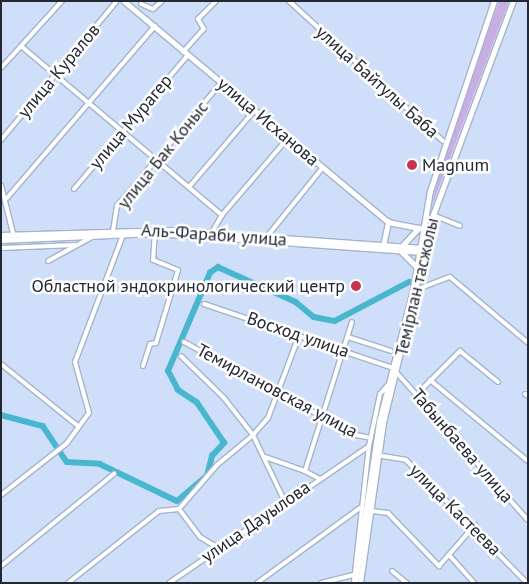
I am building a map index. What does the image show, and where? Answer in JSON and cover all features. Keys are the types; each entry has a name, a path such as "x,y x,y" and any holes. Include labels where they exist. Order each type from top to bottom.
{"main road":[{"name":"улица Исханова","path":"124,1 388,222 394,225 419,228"},
{"name":"Темірлан тасжолы","path":"355,583 387,386 395,370 418,289 424,224 430,189 443,141 494,1"},
{"name":"Темірлан тасжолы","path":"360,583 372,511 376,455 417,267 441,192 513,1"},
{"path":"430,189 434,194 441,192"},
{"path":"383,246 388,222"},
{"path":"417,267 401,249 424,224"},
{"name":"Аль-Фараби улица","path":"1,240 14,237 113,231 423,251"},
{"name":"Аль-Фараби улица","path":"1,235 14,237 94,236 124,232 211,234 383,246 401,249"}],"street":[{"path":"1,68 62,1"},
{"name":"улица Куралов","path":"1,140 117,1"},
{"path":"141,4 153,9 162,1"},
{"name":"улица Мурагер","path":"74,189 124,130 204,29 198,19 216,1"},
{"name":"улица Байтулы Баба","path":"288,1 443,141"},
{"path":"6,198 154,26"},
{"path":"21,46 124,130 222,215"},
{"name":"улица Бак Коныс","path":"113,231 117,206 221,83"},
{"path":"189,187 254,111"},
{"path":"211,234 222,215 288,138"},
{"path":"265,239 323,167"},
{"path":"1,185 6,198 14,237"},
{"path":"434,215 460,226"},
{"path":"1,495 67,443 79,427 88,408 78,384 75,362 124,232"},
{"path":"143,366 150,344 156,343 178,270 153,260 154,233"},
{"path":"48,261 94,236"},
{"path":"1,248 75,245"},
{"path":"418,289 448,277 527,342"},
{"name":"Восход улица","path":"204,304 343,350 395,370"},
{"path":"305,471 352,322"},
{"path":"68,583 159,511 180,509 217,465 253,435 268,418 299,336"},
{"path":"348,337 391,351"},
{"name":"Темирлановская улица","path":"184,342 277,392 324,414 356,435 371,438"},
{"path":"414,396 460,351 498,382"},
{"path":"181,356 224,398 253,435 284,500"},
{"path":"2,365 79,427"},
{"name":"Табынбаева улица","path":"395,370 414,396 528,520"},
{"path":"430,380 528,462"},
{"path":"355,583 353,575 369,446 380,394 387,386"},
{"name":"улица Дауылова","path":"170,583 284,500 369,446"},
{"name":"улица Кастеева","path":"376,455 406,460 475,525 527,583"},
{"path":"264,457 305,471 318,478"},
{"path":"1,566 114,474"},
{"path":"1,488 7,490"},
{"path":"258,583 360,508"},
{"path":"180,509 200,538 218,548"},
{"path":"372,511 388,513 440,566 475,525"},
{"path":"448,555 474,583"},
{"path":"392,571 407,583"},
{"path":"321,583 353,575"}],"shaded area":[{"path":"499,1 509,1 430,211 445,151"}],"waterway":[{"path":"1,415 43,426 67,462 100,464 177,501 207,476 212,456 224,443 197,403 178,390 168,371 210,273 218,267 296,302 314,317 335,321 409,282"}],"place":[{"name":"Magnum","path":"412,165"},
{"name":"Областной эндокринологический центр","path":"356,286"}]}
